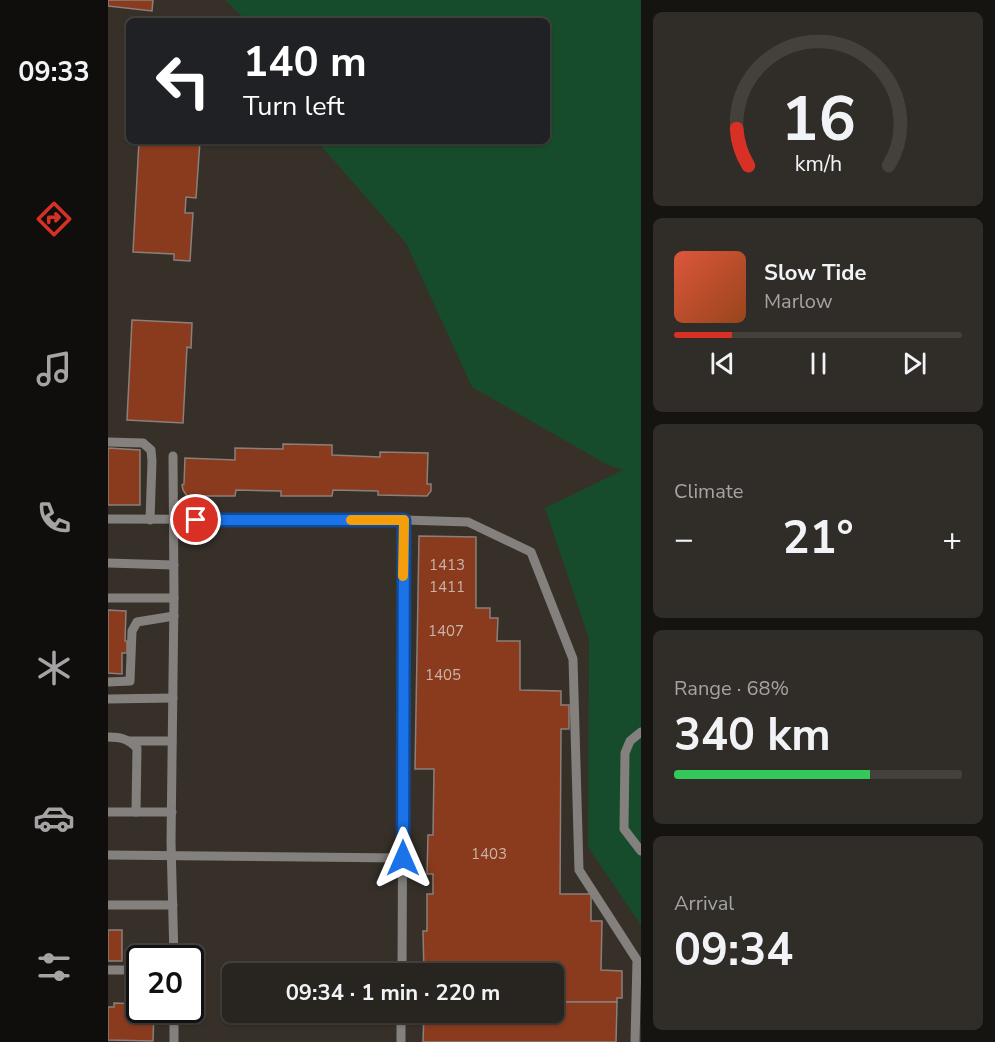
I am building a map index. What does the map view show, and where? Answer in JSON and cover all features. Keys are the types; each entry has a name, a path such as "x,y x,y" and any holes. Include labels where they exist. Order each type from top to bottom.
{"lane":[{"path":"108,442 143,443 151,450 150,520"},
{"path":"173,456 174,945"},
{"path":"108,519 468,522 531,552 573,659 579,870 637,960 635,1042"},
{"path":"402,963 404,520"},
{"path":"108,563 174,565"},
{"path":"108,598 174,598"},
{"path":"108,682 130,681 132,631 137,622 174,616"},
{"path":"108,699 173,698"},
{"path":"641,732 630,741 625,753 624,829 641,851"},
{"path":"108,737 130,741 172,741"},
{"path":"130,741 136,748 136,812"},
{"path":"108,812 172,812"},
{"path":"108,855 403,858"},
{"path":"108,905 173,905"},
{"path":"108,970 126,970"},
{"path":"174,1023 174,1042"},
{"path":"401,1023 401,1042"}],"green space":[{"path":"225,0 641,0 641,925 588,847 589,639 545,508 623,470 608,465 472,387 406,243 320,144 550,144 550,18 244,18"}],"building":[{"path":"108,0 153,0 152,11 108,6"},
{"path":"139,144 200,144 196,198 186,197 185,213 193,213 190,261 174,260 174,254 133,252"},
{"path":"132,320 192,323 191,348 187,347 183,423 127,420"},
{"path":"283,444 332,445 332,455 380,457 380,452 428,453 427,484 431,484 431,491 427,496 378,495 378,491 333,490 332,496 281,496 281,491 236,490 235,496 187,496 183,490 185,458 235,460 235,448 283,449"},
{"path":"108,448 140,450 140,505 108,505"},
{"path":"419,536 476,537 476,608 490,608 490,618 498,618 497,641 520,641 520,690 561,691 561,705 569,705 569,729 561,729 560,894 591,894 591,921 602,921 601,970 622,971 622,998 617,998 617,1002 564,1002 564,963 424,963 423,931 427,931 427,894 433,894 433,874 427,874 428,835 433,835 434,769 415,769"},
{"path":"108,610 126,611 127,653 122,653 122,674 108,673"},
{"path":"108,930 122,930 122,961 108,961"},
{"path":"564,1002 617,1002 616,1042 423,1042 424,1023 564,1023"},
{"path":"114,1003 126,1003 126,1023 154,1023 153,1041 108,1040 108,1007 114,1007"}],"slow traffic":[{"path":"351,520 404,520 403,576"}],"route":[{"path":"196,520 404,520 403,858"}]}
